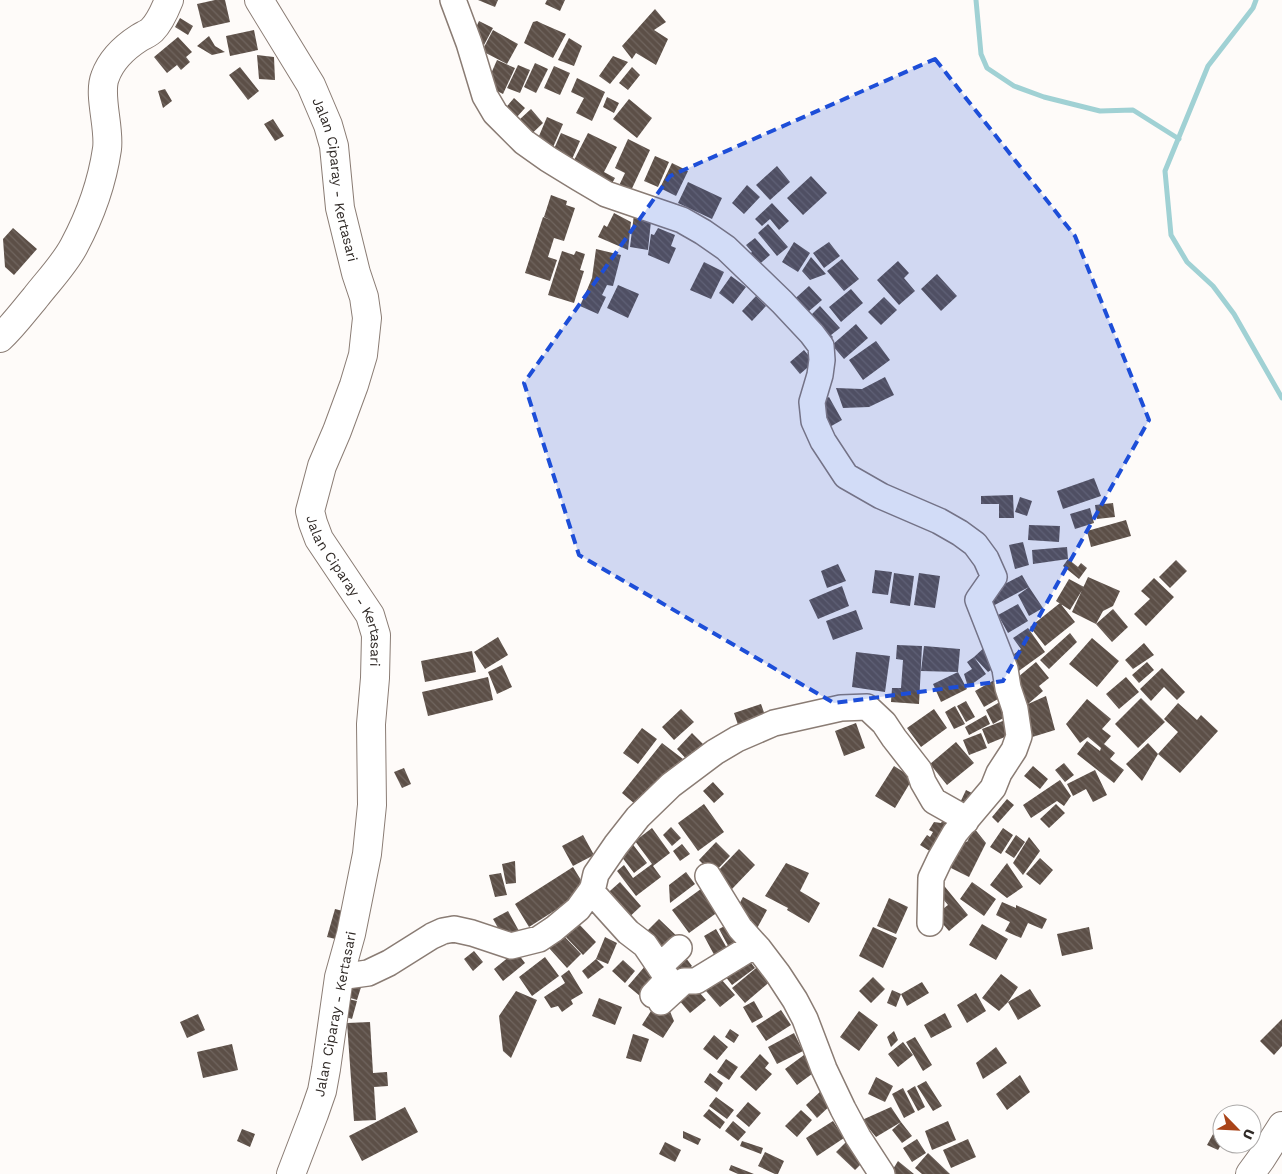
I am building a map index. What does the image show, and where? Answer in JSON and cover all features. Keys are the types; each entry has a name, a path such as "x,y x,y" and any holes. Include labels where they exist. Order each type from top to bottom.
{"main road":[{"path":"0,338 74,247 100,186 107,148 108,134 104,79 111,63 138,38 152,30 162,17 170,0"},
{"name":"Jalan Ciparay - Kertasari","path":"259,0 311,85 328,125 334,146 340,208 364,297 367,318 363,354 357,377 322,466 310,511 312,523 319,539 370,615 376,636 371,724 372,805 367,854 351,934 340,977 322,1091 291,1174"},
{"path":"1250,1174 1282,1126"}],"street":[{"path":"453,0 486,96 495,113 524,142 548,159 606,194 682,220 726,248 782,302 821,346 820,375 812,402 814,421 823,442 846,476 881,496 939,521 960,533 975,544 986,559 994,577 978,600 1005,669 1008,688 1015,709 1019,736 1014,750 998,772 992,788 955,833 940,859 931,878 930,923"},
{"path":"340,977 368,973 389,963 443,931 454,929 472,933 510,946 539,939 554,929 578,908 591,891 596,874 616,845 638,818 671,786 715,752 737,738 774,724 841,708 867,707 884,723 919,770 923,782 934,801 966,821"},
{"path":"708,876 740,928 756,945 795,1000 805,1018 824,1070 843,1110 882,1174"},
{"path":"591,891 628,932 645,945 668,979 656,1000 684,981 696,981 693,960"},
{"path":"660,966 756,945"}],"highlighted area":[{"path":"935,59 1075,236 1149,420 1003,681 834,703 579,555 524,383 670,176"}],"building":[{"path":"225,0 230,22 203,28 197,4"},
{"path":"478,0 498,0 495,7"},
{"path":"547,0 565,0 560,11 545,4"},
{"path":"655,9 666,22 654,30 668,39 656,65 636,53 632,59 622,46"},
{"path":"180,18 193,26 188,35 175,27"},
{"path":"479,21 493,28 484,45 473,34"},
{"path":"537,21 566,34 553,58 524,43 533,22"},
{"path":"254,30 258,50 230,56 226,36"},
{"path":"493,30 518,44 507,64 482,51"},
{"path":"209,36 215,46 225,52 212,55 197,46"},
{"path":"178,37 192,52 186,57 190,62 181,70 177,65 167,73 154,57"},
{"path":"569,38 582,46 574,66 558,60"},
{"path":"257,55 274,57 275,80 259,79"},
{"path":"613,56 628,62 610,84 599,76"},
{"path":"497,60 515,68 503,94 495,90 490,76"},
{"path":"535,63 548,69 536,93 524,87"},
{"path":"518,65 530,70 520,93 507,88"},
{"path":"554,66 570,73 560,95 544,88"},
{"path":"240,67 259,91 248,100 229,75"},
{"path":"632,67 640,75 628,90 619,83"},
{"path":"577,78 605,92 592,121 576,113 584,98 571,92"},
{"path":"165,89 172,101 163,108 158,91"},
{"path":"607,97 619,103 614,113 603,107"},
{"path":"514,98 525,108 508,127 497,118"},
{"path":"629,99 652,118 637,138 613,119"},
{"path":"531,109 543,123 520,145 507,131"},
{"path":"547,117 563,124 548,159 534,134 539,136"},
{"path":"273,119 284,136 275,141 264,124"},
{"path":"561,133 580,141 569,166 550,158"},
{"path":"588,133 617,147 604,172 615,178 608,191 570,168"},
{"path":"628,139 650,150 628,197 616,192 625,173 615,168"},
{"path":"655,156 669,162 658,187 644,181"},
{"path":"672,163 688,171 676,196 660,188"},
{"path":"777,166 790,182 770,200 756,185"},
{"path":"811,176 827,193 803,215 787,198"},
{"path":"688,182 722,198 712,219 678,203"},
{"path":"747,185 760,197 744,214 732,203"},
{"path":"551,195 567,201 566,205 575,208 564,241 554,238 548,257 557,260 550,281 525,273 543,217 550,220 544,217"},
{"path":"772,203 789,221 779,230 770,219 762,226 755,219"},
{"path":"614,213 631,222 628,250 598,237 604,225 607,227"},
{"path":"634,214 651,221 648,250 630,247"},
{"path":"768,224 788,247 777,256 758,233"},
{"path":"13,228 37,249 14,275 5,267 3,239"},
{"path":"658,228 675,235 671,246 676,248 669,264 648,255 651,234 654,235"},
{"path":"755,238 770,255 755,268 746,257 752,252 746,245"},
{"path":"794,242 810,253 798,272 782,262"},
{"path":"829,242 840,256 824,268 813,253"},
{"path":"596,249 621,255 613,286 607,285 602,295 606,297 598,314 580,306 592,278"},
{"path":"562,251 574,255 576,251 585,254 580,270 584,271 574,303 548,295"},
{"path":"811,257 826,274 810,280 802,271"},
{"path":"842,259 859,279 844,291 827,271"},
{"path":"898,261 909,273 904,278 915,291 899,305 877,280"},
{"path":"704,262 724,272 711,299 690,290"},
{"path":"937,274 957,296 941,311 921,289"},
{"path":"731,276 746,287 733,304 719,293"},
{"path":"618,285 639,294 628,318 607,308"},
{"path":"809,286 822,300 801,318 789,304"},
{"path":"851,289 863,303 841,322 829,307"},
{"path":"756,296 766,306 752,321 742,311"},
{"path":"884,297 897,310 881,325 868,312"},
{"path":"820,306 840,328 831,335 833,337 826,344 808,318"},
{"path":"856,324 868,338 844,359 832,345"},
{"path":"876,341 890,360 863,380 849,360"},
{"path":"804,350 814,362 800,374 790,362"},
{"path":"885,377 894,395 869,407 843,408 836,388 862,389"},
{"path":"829,397 842,420 826,429 813,406"},
{"path":"1094,478 1101,496 1063,509 1057,491"},
{"path":"1013,495 1014,518 999,518 999,504 981,504 981,496"},
{"path":"1020,497 1032,501 1027,516 1015,512"},
{"path":"1113,503 1115,517 1097,519 1095,505"},
{"path":"1090,508 1094,523 1075,529 1070,514"},
{"path":"1126,520 1131,536 1091,547 1087,531"},
{"path":"1029,525 1060,526 1059,542 1028,540"},
{"path":"1023,542 1029,565 1015,569 1009,545"},
{"path":"1067,547 1068,559 1033,564 1032,550"},
{"path":"1068,559 1078,567 1081,563 1087,568 1079,579 1063,566"},
{"path":"1176,560 1187,571 1170,588 1159,577"},
{"path":"838,564 846,581 827,588 821,571"},
{"path":"875,570 892,572 888,595 872,593"},
{"path":"894,573 914,576 910,606 890,603"},
{"path":"919,573 940,576 935,608 914,605"},
{"path":"1022,575 1029,587 989,608 982,596"},
{"path":"1088,577 1120,591 1113,606 1103,611 1096,624 1072,612"},
{"path":"1154,578 1174,597 1146,626 1134,614 1150,599 1141,591"},
{"path":"1069,579 1084,587 1070,610 1056,601"},
{"path":"842,586 849,606 818,619 809,600"},
{"path":"1029,587 1043,608 1029,616 1018,595"},
{"path":"1060,603 1075,622 1045,646 1030,627"},
{"path":"1018,604 1028,621 1008,633 998,615"},
{"path":"1113,609 1128,627 1112,642 1096,624"},
{"path":"856,610 863,629 833,640 826,621"},
{"path":"1028,628 1045,652 1016,673 1007,659 1021,649 1013,638"},
{"path":"1070,633 1077,642 1049,669 1040,660"},
{"path":"498,637 508,655 485,669 474,652"},
{"path":"1092,638 1119,661 1097,687 1069,664"},
{"path":"1144,643 1154,655 1133,669 1125,660"},
{"path":"897,645 922,646 919,704 891,702 892,688 901,688 903,660 896,659"},
{"path":"987,645 1000,664 988,672 974,657"},
{"path":"924,646 960,649 958,672 921,671"},
{"path":"472,651 476,672 425,682 421,661"},
{"path":"856,652 890,656 885,692 852,687"},
{"path":"974,657 986,674 968,687 964,674 972,669 967,662"},
{"path":"1036,662 1049,678 1039,686 1043,691 1028,704 1011,683"},
{"path":"1147,662 1154,670 1139,683 1132,675"},
{"path":"502,665 512,687 497,694 488,672"},
{"path":"1162,668 1185,692 1177,700 1164,687 1151,701 1140,689"},
{"path":"958,672 967,689 941,702 933,684"},
{"path":"488,677 493,700 428,716 422,692"},
{"path":"1126,677 1139,692 1119,709 1106,694"},
{"path":"996,679 1005,695 984,707 975,691"},
{"path":"1046,696 1055,730 1029,738 1019,704 1028,704"},
{"path":"1141,698 1165,722 1138,748 1115,724"},
{"path":"1005,699 1012,713 993,724 986,710"},
{"path":"1087,699 1111,719 1102,729 1111,736 1104,744 1115,753 1110,759 1124,770 1114,783 1077,754 1087,741 1100,751 1101,748 1088,737 1080,743 1066,724"},
{"path":"966,701 975,717 966,722 957,706"},
{"path":"1178,703 1197,720 1201,715 1218,731 1180,773 1158,754 1178,732 1164,719"},
{"path":"761,704 767,721 740,731 734,713"},
{"path":"955,706 965,724 954,729 945,712"},
{"path":"681,709 694,722 674,740 662,727"},
{"path":"934,709 947,728 921,747 907,728"},
{"path":"986,715 990,724 969,735 965,727"},
{"path":"1013,717 1012,734 988,744 982,729"},
{"path":"856,723 865,748 844,756 835,731"},
{"path":"642,728 657,739 638,764 623,753"},
{"path":"692,733 706,747 690,763 677,749"},
{"path":"981,733 987,748 969,755 963,740"},
{"path":"956,742 974,763 947,785 930,764"},
{"path":"662,743 683,759 642,810 622,793"},
{"path":"1148,743 1158,754 1142,781 1126,764"},
{"path":"1064,763 1074,775 1065,782 1055,770"},
{"path":"894,766 913,778 895,808 875,796"},
{"path":"1033,766 1048,779 1040,789 1024,776"},
{"path":"404,768 411,784 402,788 394,772"},
{"path":"1095,770 1107,795 1093,802 1086,789 1073,796 1067,784"},
{"path":"1060,780 1071,796 1064,806 1057,801 1031,818 1023,805"},
{"path":"713,782 724,794 714,803 703,791"},
{"path":"966,790 980,797 958,807"},
{"path":"1007,799 1014,805 998,823 992,817"},
{"path":"704,804 724,832 698,851 678,823"},
{"path":"1056,804 1065,813 1049,828 1040,819"},
{"path":"947,813 956,823 936,855 920,845 927,835 930,837 933,832 929,830 934,822 941,823"},
{"path":"671,827 681,838 672,846 663,835"},
{"path":"652,828 670,853 653,866 661,877 636,896 617,871 624,865 633,878 652,864 635,841"},
{"path":"974,828 986,843 969,877 943,864 963,840 967,842"},
{"path":"1003,828 1013,835 1001,854 990,847"},
{"path":"583,835 594,855 573,866 562,846"},
{"path":"1016,835 1025,842 1014,858 1005,852"},
{"path":"1029,837 1040,851 1023,875 1013,863"},
{"path":"631,842 647,863 634,873 618,852"},
{"path":"716,842 730,856 713,874 699,860"},
{"path":"682,844 690,854 680,861 673,851"},
{"path":"739,849 755,865 732,889 716,873"},
{"path":"1040,858 1053,870 1040,885 1026,874"},
{"path":"515,861 516,883 506,884 502,864"},
{"path":"786,863 809,873 800,891 820,903 809,923 787,910 788,908 765,896"},
{"path":"1007,863 1023,887 1007,898 990,885"},
{"path":"573,867 587,890 529,927 515,904"},
{"path":"686,872 695,884 670,903 669,885"},
{"path":"501,873 507,895 495,897 489,875"},
{"path":"620,882 641,906 624,922 602,898"},
{"path":"941,882 968,915 949,931 935,915 948,905 934,888"},
{"path":"972,882 996,899 984,916 960,899"},
{"path":"705,886 722,909 689,933 672,910"},
{"path":"743,897 767,910 755,932 735,912"},
{"path":"889,898 908,907 896,934 877,926"},
{"path":"1002,902 1016,908 1016,905 1047,919 1042,929 1028,923 1021,938 1005,931 1010,922 996,915"},
{"path":"335,909 347,912 340,940 327,937"},
{"path":"508,911 519,931 505,940 493,919"},
{"path":"659,919 682,941 665,958 643,935"},
{"path":"734,921 748,947 733,955 719,929"},
{"path":"578,923 596,942 583,955 565,936"},
{"path":"982,924 1008,939 996,960 969,945"},
{"path":"873,927 897,938 883,968 859,956"},
{"path":"1089,927 1093,949 1062,956 1057,934"},
{"path":"716,929 731,955 718,962 704,936"},
{"path":"563,935 581,954 567,968 549,948"},
{"path":"605,937 617,943 608,964 596,959"},
{"path":"474,951 483,962 473,971 464,959"},
{"path":"516,951 525,963 503,981 494,969"},
{"path":"683,954 692,966 679,977 669,966"},
{"path":"745,955 755,968 732,985 722,972"},
{"path":"545,957 559,976 532,996 519,977"},
{"path":"596,959 604,967 588,979 582,971"},
{"path":"623,960 635,971 625,983 612,971"},
{"path":"761,964 773,979 745,1003 732,988"},
{"path":"646,965 664,980 646,1001 628,986"},
{"path":"569,970 583,993 571,1000 573,1004 562,1012 558,1006 551,1008 544,997 565,983 561,976"},
{"path":"1001,974 1018,987 999,1011 982,998"},
{"path":"873,977 885,989 871,1003 859,991"},
{"path":"721,979 735,995 720,1007 706,991"},
{"path":"352,980 362,984 357,1000 347,997"},
{"path":"922,982 929,993 907,1006 901,994"},
{"path":"694,986 706,1000 690,1013 678,999"},
{"path":"1030,989 1041,1006 1018,1020 1008,1002"},
{"path":"892,990 901,994 896,1007 887,1003"},
{"path":"516,991 537,1000 511,1058 503,1051 499,1016"},
{"path":"976,993 986,1011 967,1023 957,1005"},
{"path":"599,998 622,1007 615,1025 592,1016"},
{"path":"348,999 357,1001 352,1019 343,1016"},
{"path":"754,1001 763,1017 752,1023 743,1007"},
{"path":"669,1009 674,1021 663,1038 642,1025 651,1011 660,1016"},
{"path":"781,1010 791,1025 766,1041 756,1026"},
{"path":"859,1011 878,1025 859,1051 840,1037"},
{"path":"945,1013 952,1027 931,1038 924,1025"},
{"path":"198,1014 205,1030 187,1038 180,1022"},
{"path":"1282,1019 1282,1046 1274,1055 1260,1041"},
{"path":"370,1022 373,1073 387,1072 388,1086 374,1087 376,1120 354,1121 347,1023"},
{"path":"730,1029 739,1035 734,1043 725,1037"},
{"path":"894,1031 898,1040 891,1047 887,1037"},
{"path":"794,1033 803,1051 777,1064 768,1047"},
{"path":"633,1034 649,1039 641,1062 626,1058"},
{"path":"714,1035 728,1047 717,1060 703,1049"},
{"path":"915,1037 932,1065 923,1071 906,1042"},
{"path":"903,1042 913,1055 898,1067 888,1054"},
{"path":"232,1044 238,1070 203,1078 197,1052"},
{"path":"996,1047 1007,1063 983,1079 976,1063"},
{"path":"808,1052 820,1068 797,1085 785,1069"},
{"path":"760,1054 769,1063 765,1068 772,1074 756,1091 740,1077"},
{"path":"726,1059 738,1067 729,1080 717,1072"},
{"path":"710,1073 723,1083 717,1092 704,1082"},
{"path":"1020,1075 1030,1092 1007,1110 996,1094"},
{"path":"876,1077 893,1086 885,1102 868,1094"},
{"path":"926,1081 942,1106 933,1111 917,1086"},
{"path":"915,1086 925,1107 918,1111 907,1091"},
{"path":"903,1088 915,1112 904,1118 892,1094"},
{"path":"823,1089 834,1102 817,1118 806,1105"},
{"path":"716,1097 734,1110 727,1119 709,1106"},
{"path":"748,1102 761,1113 749,1127 736,1116"},
{"path":"405,1107 418,1132 362,1161 349,1136"},
{"path":"891,1107 901,1122 876,1137 862,1120"},
{"path":"709,1109 725,1122 720,1129 703,1116"},
{"path":"801,1110 812,1120 797,1137 785,1126"},
{"path":"733,1121 746,1132 738,1141 725,1131"},
{"path":"833,1121 844,1138 817,1156 806,1138"},
{"path":"948,1121 956,1140 932,1150 925,1131"},
{"path":"901,1122 912,1136 902,1143 892,1130"},
{"path":"242,1129 255,1134 250,1147 237,1141"},
{"path":"683,1131 701,1139 698,1145 683,1138"},
{"path":"1212,1136 1212,1147 1207,1145"},
{"path":"917,1139 926,1153 912,1162 903,1148"},
{"path":"968,1139 976,1157 951,1168 943,1150"},
{"path":"742,1141 763,1148 761,1154 740,1146"},
{"path":"847,1141 866,1159 855,1170 836,1152"},
{"path":"665,1142 681,1150 675,1162 659,1154"},
{"path":"765,1152 784,1161 778,1174 758,1166"},
{"path":"928,1153 950,1174 922,1174 915,1168"},
{"path":"898,1161 914,1174 890,1174"},
{"path":"731,1165 754,1174 738,1174 729,1170"}],"waterway":[{"path":"976,0 981,54 987,68 1014,86 1044,97 1100,111 1133,110 1179,139"},
{"path":"1256,0 1253,8 1208,66 1165,171 1171,235 1187,262 1213,286 1234,314 1282,398"}]}
